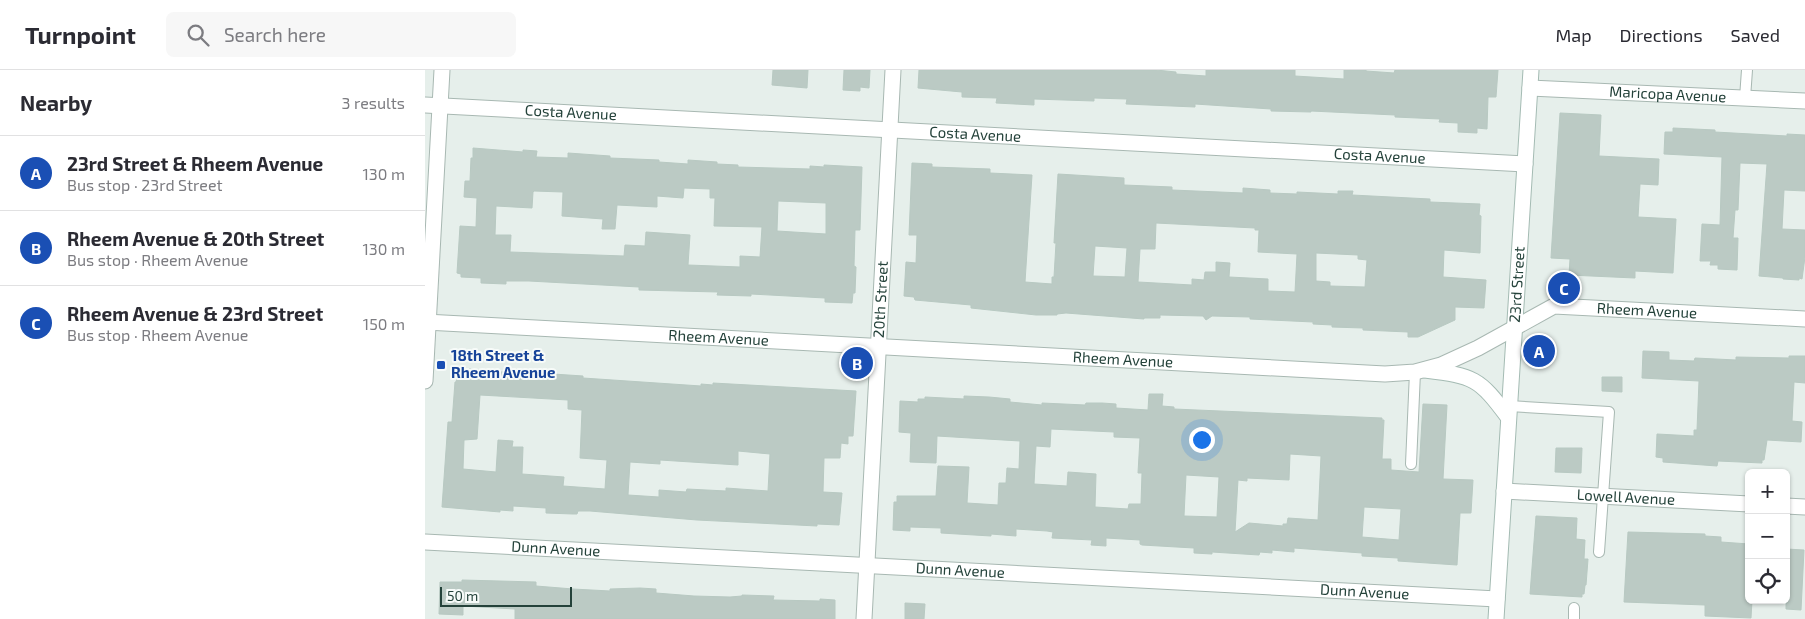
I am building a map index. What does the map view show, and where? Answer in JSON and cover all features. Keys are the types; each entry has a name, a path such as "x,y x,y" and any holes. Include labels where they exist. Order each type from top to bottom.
{"street":[{"path":"425,381 442,70"},
{"name":"20th Street","path":"863,619 893,70"},
{"name":"23rd Street","path":"1496,619 1531,70"},
{"name":"Maricopa Avenue","path":"1530,88 1805,102"},
{"name":"Costa Avenue","path":"425,105 1525,164"},
{"name":"Rheem Avenue","path":"427,322 1385,374 1420,371 1478,348 1554,306 1805,319"},
{"path":"1420,371 1453,373 1479,382 1508,412"},
{"name":"Lowell Avenue","path":"1503,491 1745,504"},
{"path":"1790,506 1805,507"},
{"name":"Dunn Avenue","path":"425,542 1497,599"}],"lane":[{"path":"1745,98 1747,70"},
{"path":"1411,464 1420,371"},
{"path":"1508,412 1609,412 1599,552"},
{"path":"1573,619 1574,608"}],"building":[{"path":"773,70 808,70 807,88 772,85"},
{"path":"844,70 870,70 869,88 860,87 860,91 843,90"},
{"path":"919,70 1156,70 1176,72 1176,74 1206,76 1206,70 1295,70 1295,76 1344,79 1344,70 1394,73 1395,70 1498,70 1496,97 1488,97 1487,129 1477,128 1477,133 1458,132 1458,123 1439,122 1440,119 1395,117 1395,115 1271,111 1271,109 1195,104 1195,107 1126,104 1127,99 1094,98 1094,101 1034,99 1034,105 996,103 997,98 962,97 962,92 918,88"},
{"path":"1560,113 1601,115 1599,156 1659,159 1658,185 1640,184 1638,217 1676,219 1673,273 1635,271 1635,278 1569,275 1570,259 1551,258"},
{"path":"1673,128 1787,136 1787,134 1805,135 1805,191 1784,190 1782,229 1805,230 1805,257 1802,279 1759,276 1767,164 1740,163 1738,210 1735,210 1733,238 1738,238 1737,270 1718,269 1718,265 1710,265 1711,261 1700,261 1702,224 1720,225 1722,157 1664,154 1665,132 1673,132"},
{"path":"473,148 523,152 523,150 537,151 536,157 568,158 568,153 688,164 688,160 717,162 717,164 738,165 738,167 810,169 810,166 824,167 824,165 862,167 860,230 855,230 855,293 853,293 852,303 825,302 825,298 751,294 751,296 717,295 718,292 639,290 639,287 529,281 506,281 506,284 481,283 481,278 461,277 461,274 457,273 460,226 476,227 477,198 464,197 465,181 470,181 471,158 473,158","holes":["684,188 710,189 710,198 715,198 714,226 762,227 760,257 740,256 740,267 688,265 690,235 646,232 645,246 625,245 624,256 510,252 511,235 495,235 496,206 532,208 534,191 563,192 562,216 603,219 602,229 615,229 617,205 657,207 657,196 683,198","778,201 826,203 826,234 777,231"]},
{"path":"912,163 932,164 932,167 990,169 990,173 1032,175 1025,282 1052,284 1056,243 1054,243 1058,174 1124,178 1124,185 1172,187 1172,190 1243,193 1243,188 1270,190 1270,193 1297,194 1297,192 1338,194 1338,191 1353,191 1352,195 1430,199 1430,202 1480,204 1480,253 1444,250 1443,277 1486,280 1484,308 1455,307 1455,320 1418,337 1408,337 1408,332 1363,330 1363,328 1313,324 1313,322 1250,319 1250,317 1212,316 1206,320 1203,316 1160,315 1160,318 1144,319 1066,313 1036,315 971,308 971,305 915,300 914,297 904,296 906,262 916,263 917,235 909,235","holes":["1156,223 1255,228 1255,230 1259,230 1258,252 1297,254 1295,292 1268,291 1268,279 1229,277 1230,263 1216,262 1216,272 1205,272 1204,280 1192,279 1192,285 1138,282 1140,249 1155,249","1095,246 1127,248 1125,277 1093,276","1316,253 1358,255 1358,259 1367,260 1365,287 1330,286 1330,282 1316,281"]},
{"path":"1643,351 1669,352 1669,360 1694,361 1695,358 1736,360 1736,357 1789,358 1789,356 1805,356 1805,383 1794,382 1792,421 1802,422 1801,442 1767,440 1762,463 1718,461 1717,466 1663,462 1663,458 1656,457 1657,434 1694,436 1694,430 1697,430 1699,381 1642,378"},
{"path":"469,369 485,370 484,372 526,372 526,374 583,376 583,378 701,386 701,384 713,385 713,383 856,391 853,436 848,436 848,444 841,443 840,458 824,458 823,492 842,493 839,525 817,524 817,526 697,520 590,511 578,511 577,514 546,513 546,508 513,506 513,511 500,510 500,512 442,507 448,422 452,422 455,382 457,378 468,379","holes":["480,395 568,400 568,409 582,410 580,458 607,460 605,489 563,486 564,477 522,474 523,447 512,447 513,441 498,440 496,472 463,469 464,440 477,439","738,451 770,454 768,491 726,488 726,491 687,489 686,492 659,490 659,497 628,495 630,462 660,464 660,460 738,465"]},
{"path":"1602,377 1622,377 1622,392 1602,391"},
{"path":"1149,394 1163,394 1162,406 1174,407 1174,409 1382,418 1384,420 1382,459 1391,459 1391,470 1419,472 1423,404 1447,405 1443,479 1473,480 1471,513 1460,513 1457,565 1398,561 1398,558 1362,556 1362,553 1294,548 1294,552 1272,550 1272,553 1260,552 1259,555 1212,552 1212,554 1194,553 1194,548 1142,545 1140,540 1106,538 1106,546 1091,545 1092,540 1052,538 1053,532 1016,529 1016,536 941,533 941,528 910,527 910,531 893,530 894,502 897,502 897,496 936,496 938,466 969,467 967,503 998,505 999,483 1006,483 1007,468 1019,469 1020,441 937,436 936,463 910,462 911,433 899,432 900,401 918,402 918,399 925,399 925,397 964,399 964,396 1010,399 1010,402 1042,405 1042,403 1116,404 1116,408 1148,410","holes":["1051,429 1114,432 1114,437 1140,438 1138,473 1142,473 1141,504 1129,504 1128,509 1095,507 1096,474 1068,472 1067,486 1034,484 1036,446 1050,447","1290,454 1321,456 1318,520 1288,518 1287,524 1283,524 1283,526 1249,523 1235,532 1238,480 1247,481 1247,478 1289,480","1186,475 1219,477 1217,517 1184,516","1364,507 1401,509 1399,540 1362,537"]},
{"path":"1556,448 1582,448 1581,473 1555,472"},
{"path":"1536,516 1577,518 1576,539 1585,540 1584,559 1588,559 1586,585 1582,597 1530,594"},
{"path":"1628,532 1705,534 1705,536 1721,537 1721,542 1745,544 1745,604 1752,604 1751,618 1705,616 1705,605 1624,602"},
{"path":"1790,549 1804,550 1801,610 1786,609 1786,604 1790,604"},
{"path":"462,580 536,582 536,586 610,591 610,589 656,589 656,593 694,596 730,597 742,595 774,596 773,600 835,600 835,619 515,619 515,609 463,606 463,615 439,614 440,582 462,582"},
{"path":"905,603 925,604 924,619 905,619"}],"place":[{"name":"Rheem Avenue & 23rd Street","path":"1564,288"},
{"name":"23rd Street & Rheem Avenue","path":"1539,351"},
{"name":"Rheem Avenue & 20th Street","path":"857,363"},
{"name":"18th Street & Rheem Avenue","path":"441,365"}]}
